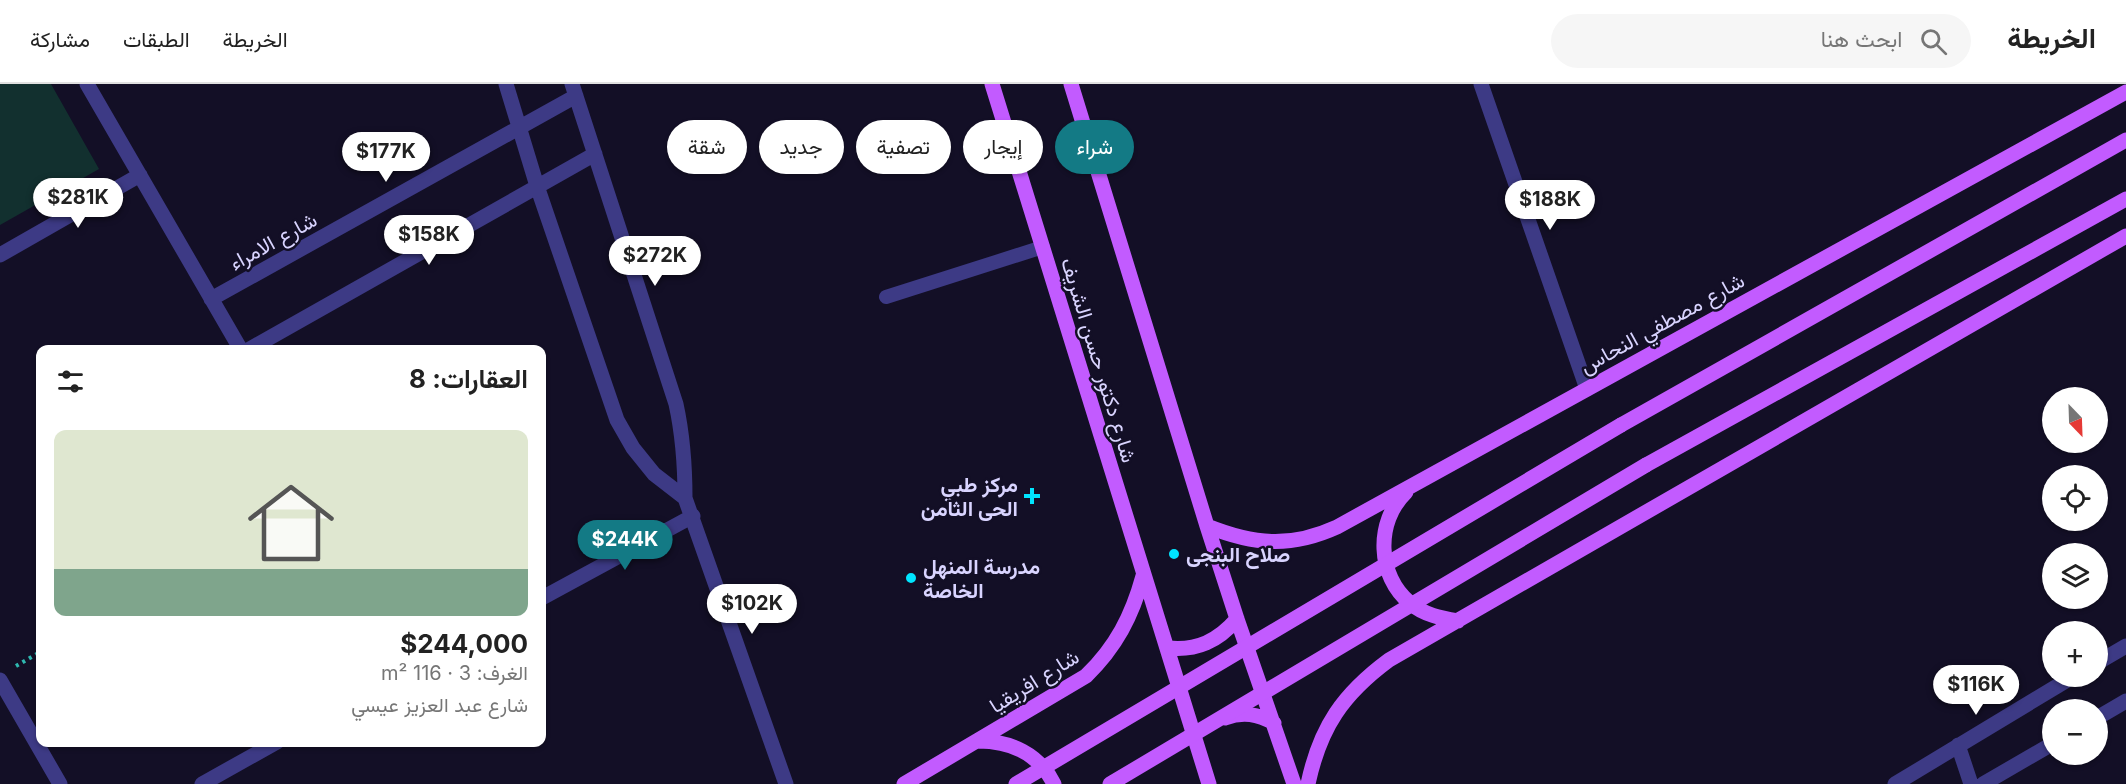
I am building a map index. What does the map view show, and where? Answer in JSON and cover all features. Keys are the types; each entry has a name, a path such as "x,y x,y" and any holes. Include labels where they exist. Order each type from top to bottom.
{"main road":[{"name":"شارع دكتور حسن الشريف","path":"992,84 1209,784"},
{"path":"1071,84 1207,526 1294,784"},
{"name":"شارع مصطفي النحاس","path":"1207,526 1231,536 1256,542 1300,540 1320,535 2126,92"},
{"path":"1016,784 1620,425 2126,140"},
{"path":"1110,784 1646,465 2126,199"},
{"path":"1308,784 1312,763 1322,736 1334,714 1350,693 1389,660 2126,236"},
{"path":"1412,485 1400,497 1391,512 1384,536 1385,561 1390,577 1399,592 1411,604 1425,613 1458,621"},
{"name":"شارع افريقيا","path":"904,784 1086,676 1101,661 1125,627 1136,602 1143,576"},
{"path":"1167,648 1191,648 1203,645 1227,630 1237,619"},
{"path":"1198,749 1209,728 1230,716 1253,714 1274,723"},
{"path":"977,741 993,741 1026,752 1040,763 1054,784"}],"street":[{"path":"87,84 238,345"},
{"path":"507,84 537,186 617,420 633,448 654,474 685,498"},
{"path":"1481,84 1587,389"},
{"path":"574,90 676,404 682,435 685,498 786,784"},
{"name":"شارع الامراء","path":"211,299 520,128 574,90"},
{"path":"257,345 595,154"},
{"path":"0,255 140,175"},
{"path":"546,596 693,516"},
{"path":"2108,657 2126,646"},
{"path":"5,675 36,736"},
{"path":"1895,784 2056,687"},
{"path":"2108,711 2126,701"},
{"path":"1958,745 1971,784"},
{"path":"41,747 60,784"},
{"path":"202,784 268,747"},
{"path":"1983,784 2042,750"}],"lane":[{"path":"886,297 1043,247"}],"path":[{"path":"5,675 36,655"}],"green space":[{"path":"0,84 51,84 99,169 0,225"}],"place":[{"name":"مركز طبي الحى الثامن","path":"1032,496"},
{"name":"صلاح البنجى","path":"1174,554"},
{"name":"مدرسة المنهل الخاصة","path":"911,578"}]}
